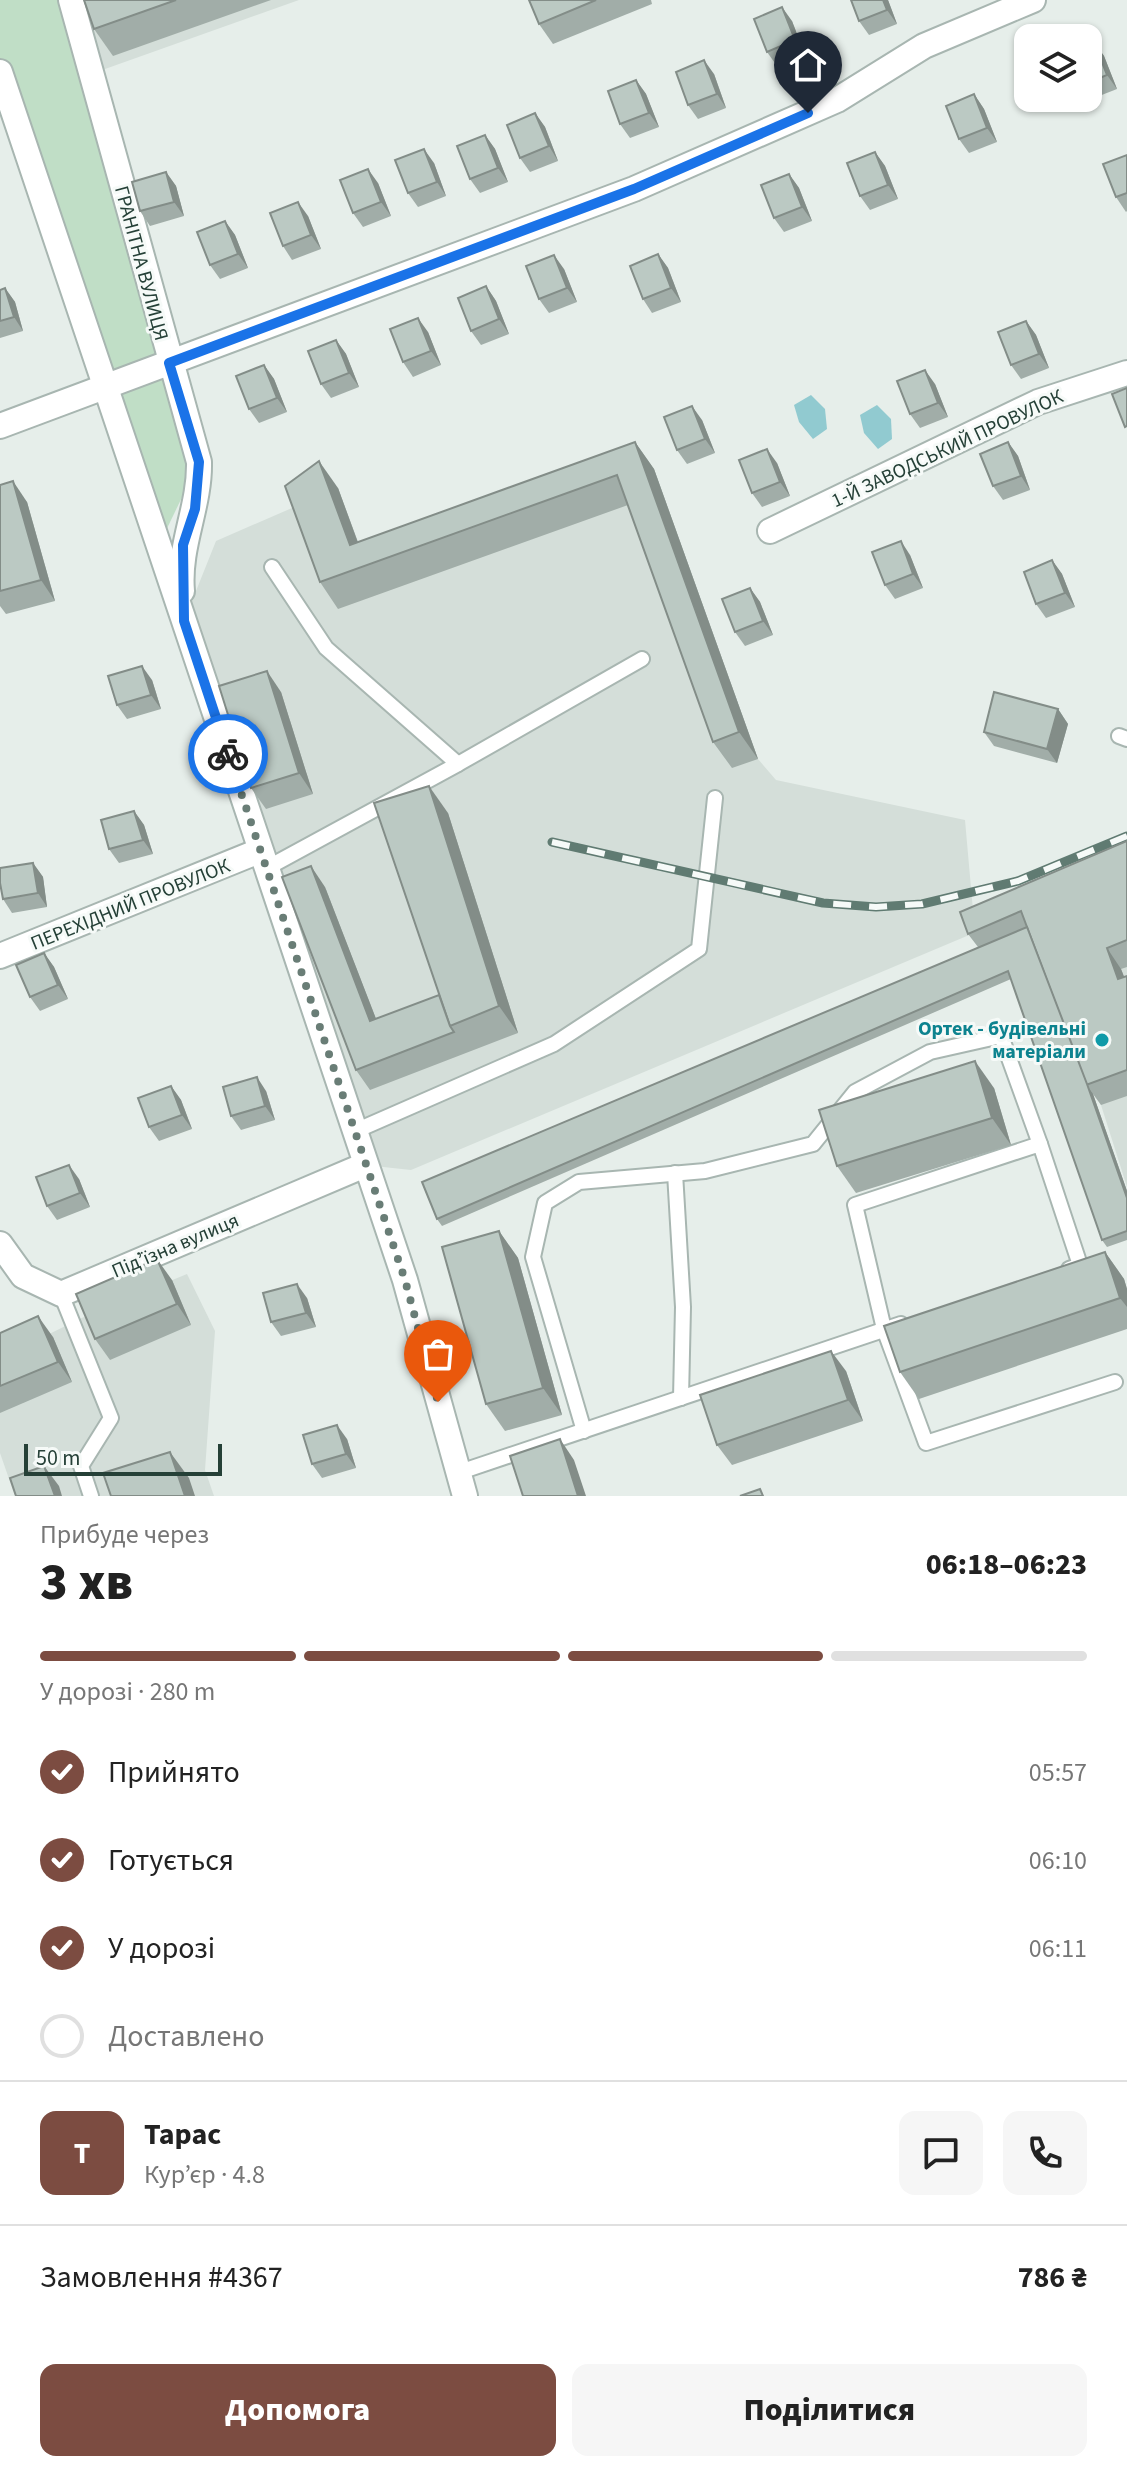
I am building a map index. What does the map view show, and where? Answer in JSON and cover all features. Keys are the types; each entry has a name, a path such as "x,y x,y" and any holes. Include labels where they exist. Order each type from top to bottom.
{"street":[{"name":"ГРАНІТНА ВУЛИЦЯ","path":"71,0 169,363 199,462 195,509 183,545 184,621"},
{"path":"0,426 634,189 837,100 924,46 1033,0"},
{"name":"ГРАНІТНА ВУЛИЦЯ","path":"0,72 405,1280 461,1484"},
{"name":"1-Й ЗАВОДСЬКИЙ ПРОВУЛОК","path":"770,531 1038,402 1127,373"},
{"name":"ПЕРЕХІДНИЙ ПРОВУЛОК","path":"0,956 262,860"},
{"name":"Підʼїзна вулиця","path":"61,1294 365,1165"},
{"path":"0,1244 23,1276 61,1294"}],"lane":[{"path":"272,567 326,648 458,764"},
{"path":"262,860 458,764 642,659"},
{"path":"353,1132 554,1044 699,949 715,798"},
{"path":"584,1431 533,1257 545,1203 579,1182 705,1171 813,1144 855,1092 930,1052 1001,1036 1080,1265 1050,1275"},
{"path":"1040,1144 855,1205 884,1329 926,1443 1115,1382"},
{"path":"675,1173 683,1307 681,1398"},
{"path":"61,1294 111,1418 81,1466 91,1496"},
{"path":"461,1484 584,1431 914,1319"}],"shaded area":[{"path":"71,0 299,0 91,74"},
{"path":"654,469 758,759 776,780 965,820 975,933 411,1170 365,1165 184,621 216,541 338,488 368,571"},
{"name":"Ортек - будівельні матеріали","path":"1127,868 1127,1187 1101,1105 1036,932 975,933"},
{"path":"187,1274 215,1331 205,1470 214,1496 15,1496 0,1453 0,1358 90,1314"}],"green space":[{"path":"0,0 71,0 199,462 159,545 0,72"}],"water":[{"path":"811,395 825,409 827,429 813,439 799,422 794,405"},
{"path":"877,405 891,419 892,439 878,449 864,433 860,415"}],"building":[{"path":"84,0 176,0 94,29"},
{"path":"529,0 596,0 539,24"},
{"path":"851,0 883,0 887,10 859,21"},
{"path":"782,7 795,40 767,52 754,19"},
{"path":"704,60 717,94 688,105 676,72"},
{"path":"636,80 649,113 620,124 608,91"},
{"path":"974,94 987,128 959,139 946,106"},
{"path":"535,113 549,146 520,158 507,125"},
{"path":"485,135 498,168 470,179 457,146"},
{"path":"424,149 437,182 408,193 395,160"},
{"path":"875,152 888,185 860,196 847,163"},
{"path":"1127,155 1127,193 1116,197 1103,164"},
{"path":"368,169 381,202 353,213 340,180"},
{"path":"166,172 174,202 140,211 132,182"},
{"path":"789,174 802,207 774,218 761,185"},
{"path":"298,202 311,235 283,246 270,213"},
{"path":"225,221 238,254 210,265 197,232"},
{"path":"658,254 671,288 643,299 630,266"},
{"path":"554,255 567,288 539,299 526,266"},
{"path":"486,286 499,319 471,331 458,298"},
{"path":"5,288 14,317 0,321 0,290"},
{"path":"418,318 431,351 403,362 390,329"},
{"path":"1026,321 1039,354 1011,365 998,332"},
{"path":"336,340 349,373 321,384 308,351"},
{"path":"264,365 277,398 249,409 236,376"},
{"path":"925,370 938,403 910,414 897,381"},
{"path":"1127,388 1127,426 1125,427 1112,394"},
{"path":"692,406 705,439 677,450 664,417"},
{"path":"635,442 739,732 713,742 617,475 320,582 285,486 319,461 350,545"},
{"path":"1008,442 1021,476 993,486 980,454"},
{"path":"767,449 780,482 752,493 739,460"},
{"path":"13,481 41,580 0,591 0,485"},
{"path":"901,541 913,574 885,585 872,552"},
{"path":"1052,560 1065,593 1036,604 1024,572"},
{"path":"750,588 763,621 735,632 722,599"},
{"path":"142,666 151,695 117,705 108,676"},
{"path":"267,671 299,773 251,788 219,686"},
{"path":"994,692 1058,709 1047,749 984,732"},
{"path":"429,786 499,1006 450,1026 374,803"},
{"path":"134,811 143,840 109,849 101,820"},
{"name":"Ортек - будівельні матеріали","path":"1127,841 1127,940 1107,948 1118,979 1127,976 1127,1070 1086,1085 1021,911 968,934 960,912"},
{"path":"33,863 38,893 3,899 0,868"},
{"path":"311,866 370,1021 439,995 454,1032 356,1070 282,877"},
{"path":"1027,927 1127,1198 1127,1231 1102,1240 1008,971 437,1219 422,1182"},
{"path":"44,953 58,985 30,997 16,965"},
{"path":"975,1061 992,1118 837,1166 819,1110"},
{"path":"257,1077 265,1106 231,1116 223,1087"},
{"path":"171,1086 182,1115 149,1127 138,1098"},
{"path":"69,1165 80,1193 47,1206 36,1177"},
{"path":"499,1231 543,1388 486,1404 442,1247"},
{"path":"1105,1252 1120,1298 900,1372 884,1326"},
{"path":"157,1259 177,1304 95,1339 76,1294"},
{"path":"297,1284 306,1313 271,1322 263,1293"},
{"path":"38,1316 58,1362 0,1386 0,1333"},
{"path":"831,1351 848,1400 717,1445 700,1395"},
{"path":"337,1425 346,1454 312,1464 303,1435"},
{"path":"560,1439 578,1496 523,1496 510,1456"},
{"path":"170,1452 185,1496 111,1496 103,1473"},
{"path":"44,1466 55,1496 16,1496 10,1478"},
{"path":"760,1489 763,1496 740,1496"}],"railway":[{"path":"552,842 823,903 876,907 922,904 1018,881 1127,836"}],"way so far":[{"path":"228,754 405,1280 438,1402"}],"place":[{"name":"Ортек - будівельні матеріали","path":"1102,1040"}],"route":[{"path":"228,754 184,621 181,580 183,545 200,486 199,462 169,363 634,189 808,113"}]}
